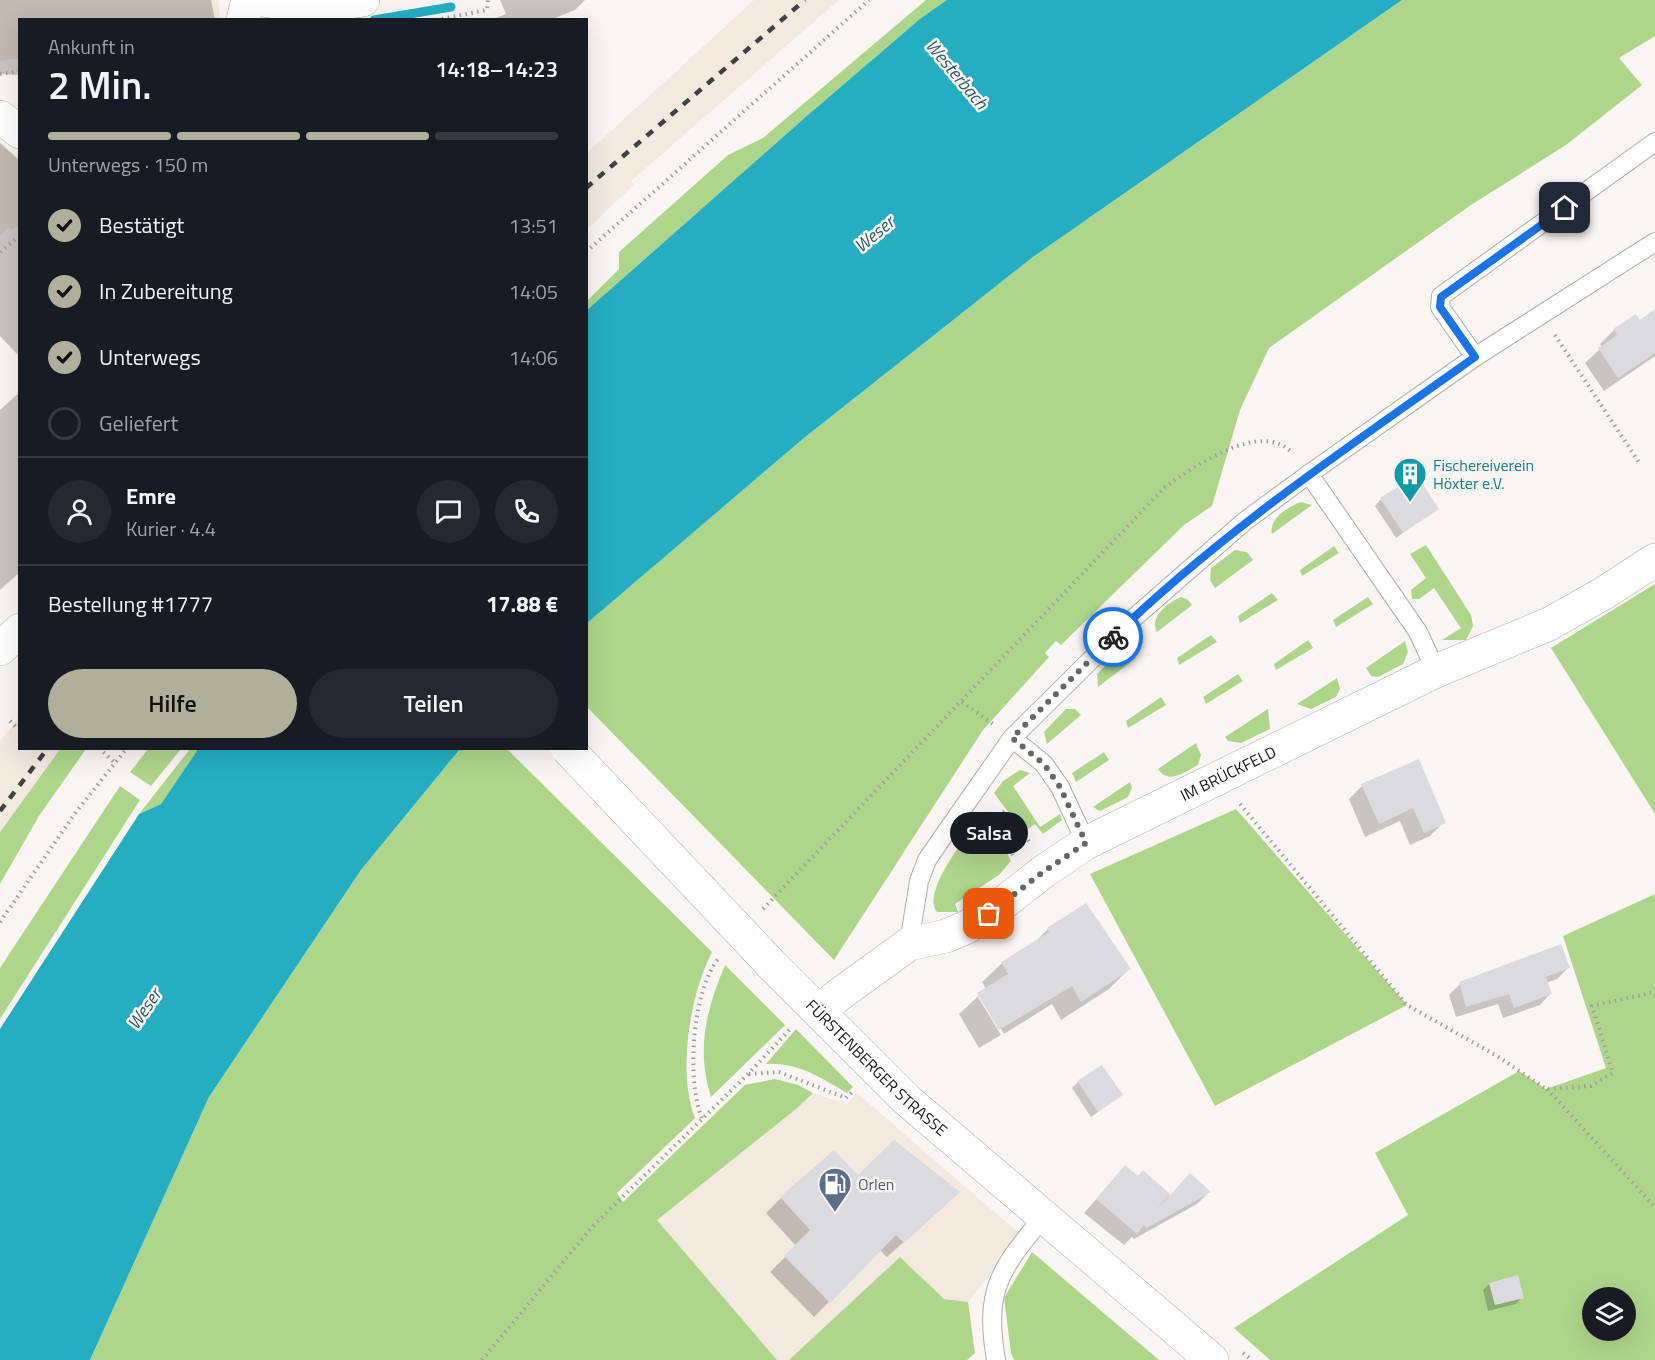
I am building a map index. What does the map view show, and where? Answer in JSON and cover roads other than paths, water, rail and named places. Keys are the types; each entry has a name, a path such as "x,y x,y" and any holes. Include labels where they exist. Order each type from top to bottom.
{"street":[{"path":"244,18 248,0"},
{"path":"263,0 312,8 363,0"},
{"path":"0,117 18,130"},
{"name":"IM BRÜCKFELD","path":"808,1018 909,944 946,936 968,927 1086,843 1436,671 1549,624 1604,593 1655,560"},
{"path":"0,649 18,632"},
{"name":"FÜRSTENBERGER STRASSE","path":"569,750 771,964 808,1018 874,1070 1212,1360"}],"lane":[{"path":"1475,357 1440,307 1441,297 1655,142"},
{"path":"909,944 919,880 927,860 1012,738 1181,574 1245,521 1304,467 1655,242"},
{"path":"1304,467 1418,632 1436,671"},
{"path":"1012,738 1044,764 1060,787 1086,843"},
{"path":"996,1360 992,1317 995,1288 1008,1261 1043,1216"}],"water":[{"name":"Weser","path":"947,0 1402,0 1033,257 804,438 588,622 588,309 921,18"},
{"name":"Weser","path":"198,750 459,750 361,870 209,1097 90,1360 0,1360 0,1029 139,814 161,804"}],"waterway":[{"name":"Westerbach","path":"386,18 451,7"}],"railway":[{"path":"588,186 805,0"},
{"path":"0,811 46,750"}],"place":[{"name":"Fischereiverein Höxter e.V.","path":"1410,503"},
{"name":"Salsa","path":"989,914"},
{"name":"Orlen","path":"835,1213"}]}
